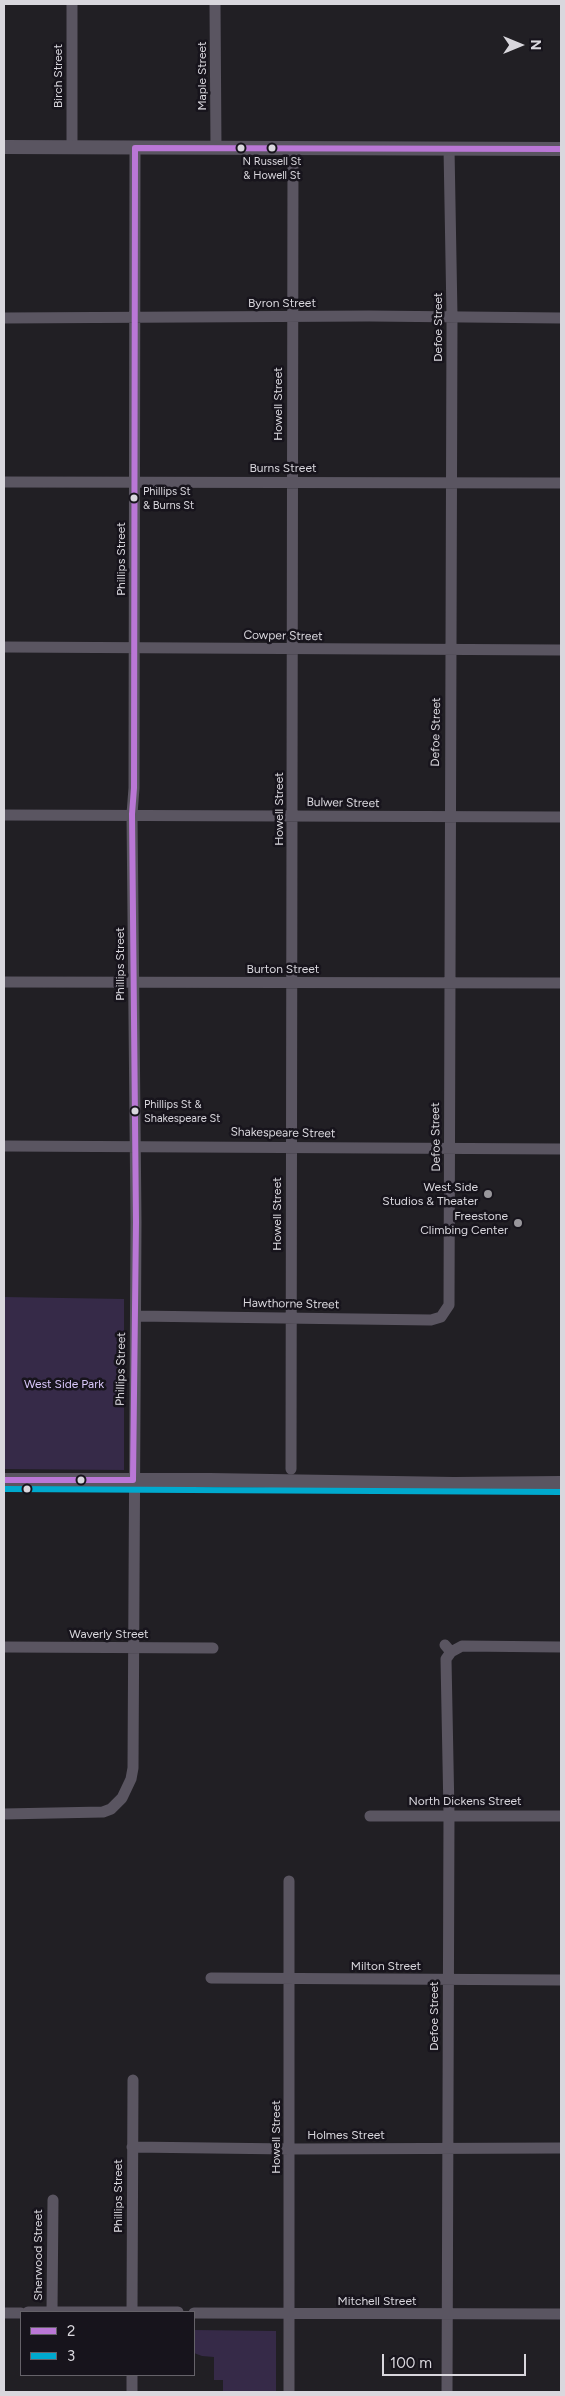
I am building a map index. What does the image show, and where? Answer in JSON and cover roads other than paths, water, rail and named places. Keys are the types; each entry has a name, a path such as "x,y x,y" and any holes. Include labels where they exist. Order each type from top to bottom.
{"street":[{"name":"Birch Street","path":"72,4 72,148"},
{"name":"Maple Street","path":"215,4 216,148"},
{"path":"4,147 561,149"},
{"name":"Phillips Street","path":"4,1814 103,1812 111,1809 122,1798 131,1780 136,1316 132,814 134,788 135,148"},
{"name":"Defoe Street","path":"444,1314 450,1298 449,817 452,316 450,148"},
{"name":"Howell Street","path":"289,1475 293,816 292,149"},
{"name":"Byron Street","path":"4,318 292,316 561,318"},
{"name":"Burns Street","path":"4,482 135,480 561,483"},
{"name":"Cowper Street","path":"4,647 561,650"},
{"name":"Bulwer Street","path":"4,815 561,817"},
{"name":"Burton Street","path":"4,982 561,983"},
{"name":"Shakespeare Street","path":"4,1146 561,1149"},
{"name":"Hawthorne Street","path":"136,1316 431,1320 444,1314"},
{"path":"4,1480 133,1480 289,1475 454,1484 561,1483"},
{"name":"Defoe Street","path":"447,2392 449,1814 446,1659 448,1648 462,1646 561,1647"},
{"name":"Waverly Street","path":"4,1647 214,1648"},
{"name":"North Dickens Street","path":"370,1816 449,1814 561,1816"},
{"name":"Howell Street","path":"289,1881 289,2392"},
{"name":"Milton Street","path":"211,1978 289,1980 561,1980"},
{"name":"Phillips Street","path":"132,2311 133,2080"},
{"name":"Holmes Street","path":"132,2147 290,2149 561,2148"},
{"name":"Sherwood Street","path":"52,2311 53,2200"},
{"path":"4,2313 20,2312"},
{"name":"Mitchell Street","path":"195,2313 290,2315 561,2314"},
{"path":"132,2376 132,2392"}],"place":[{"name":"N Russell St & Howell St","path":"272,148"},
{"name":"Phillips St & Burns St","path":"134,498"},
{"name":"Phillips St & Shakespeare St","path":"135,1111"},
{"name":"West Side Studios & Theater","path":"488,1194"},
{"name":"Freestone Climbing Center","path":"518,1223"}],"park label":[{"name":"West Side Park","path":"64,1384"}]}
